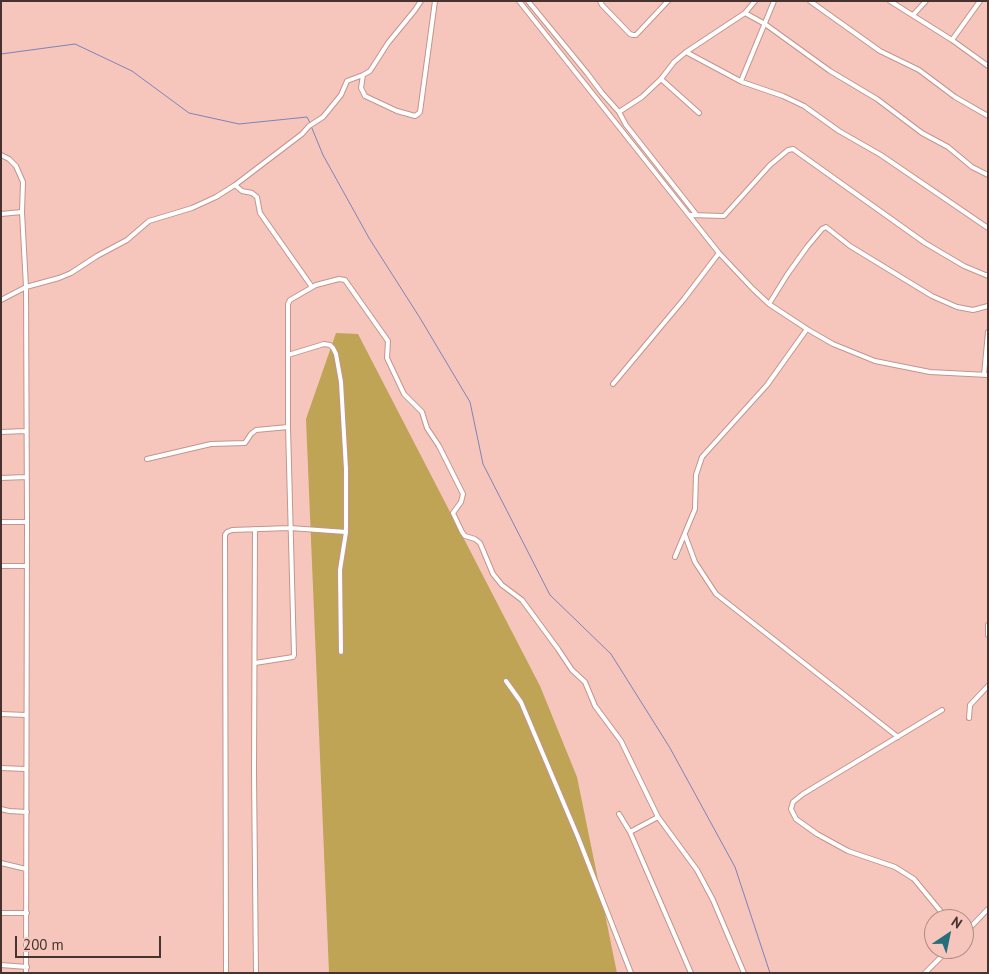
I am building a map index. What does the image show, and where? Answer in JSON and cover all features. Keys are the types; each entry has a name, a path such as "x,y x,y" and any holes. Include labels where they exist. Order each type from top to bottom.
{"street":[{"path":"1,300 26,287 70,273 96,256 127,240 149,221 192,208 234,186 302,134 309,126 316,123 330,110 341,95 347,82 363,75 375,66 388,43 421,1"},
{"path":"363,75 361,88 365,96 397,111 415,116 420,112 435,1"},
{"path":"519,1 719,252 769,304 806,329 851,352 883,363 930,372 986,375 988,332"},
{"path":"528,1 619,112 626,125 696,214"},
{"path":"600,1 624,29 633,36 668,1"},
{"path":"619,112 642,97 661,79 674,62 686,52 745,13 755,1"},
{"path":"741,81 774,1"},
{"path":"810,1 880,51 919,70 954,97 988,116"},
{"path":"890,1 952,40 988,66"},
{"path":"912,15 926,1"},
{"path":"952,40 980,1"},
{"path":"745,13 765,24 830,72 877,98 922,133 948,147 972,167 988,175"},
{"path":"686,52 741,81 783,96 804,106 839,131 881,155 979,220 988,228"},
{"path":"661,79 699,113"},
{"path":"690,215 720,217 726,215 770,165 788,150 793,149 924,243 964,266 988,276"},
{"path":"1,155 9,159 20,172 23,182 22,212 26,287 27,522 26,973"},
{"path":"234,186 257,196 260,213 312,287"},
{"path":"1,214 22,212"},
{"path":"769,304 807,247 822,229 826,227 850,246 932,296 957,308 974,310 988,306"},
{"path":"614,384 684,299 719,252"},
{"path":"255,663 293,658 294,655 288,427 288,304 290,300 312,287 339,279 345,280 388,341 387,358 404,394 422,412 428,428 463,494 461,502 453,513 462,532 465,536 480,543 493,574 502,585 522,600 572,670 585,682 595,706 621,741 658,817 697,870 714,900 744,973"},
{"path":"675,557 695,509 696,475 702,457 767,385 806,329"},
{"path":"288,355 324,344 330,345 334,348 336,354 341,382 346,532 340,570 341,652"},
{"path":"147,459 210,444 245,443 256,430 288,427"},
{"path":"1,432 26,431"},
{"path":"1,478 26,477"},
{"path":"1,522 27,522"},
{"path":"226,973 225,535 232,530 290,528 346,532"},
{"path":"255,529 254,783 256,973"},
{"path":"685,535 695,562 716,594 898,737"},
{"path":"1,566 26,566"},
{"path":"988,625 988,635"},
{"path":"506,681 521,702 578,837 631,973"},
{"path":"970,718 970,705 988,686"},
{"path":"939,909 914,879 894,867 848,851 817,834 796,819 791,809 793,802 803,794 942,710"},
{"path":"1,714 26,715"},
{"path":"1,768 26,770"},
{"path":"1,809 27,812"},
{"path":"619,814 630,832 691,973"},
{"path":"630,832 658,817"},
{"path":"1,863 26,869"},
{"path":"974,923 988,908"},
{"path":"1,913 27,913"},
{"path":"926,973 940,959"},
{"path":"1,965 27,967"}],"shaded area":[{"path":"336,333 358,334 540,686 577,777 617,973 329,973 306,419"}],"waterway":[{"path":"1,54 75,44 132,71 189,113 239,124 307,117 310,123"},
{"path":"311,126 323,155 369,238 470,402 483,464 550,595 611,654 670,748 735,867 770,973"}]}
